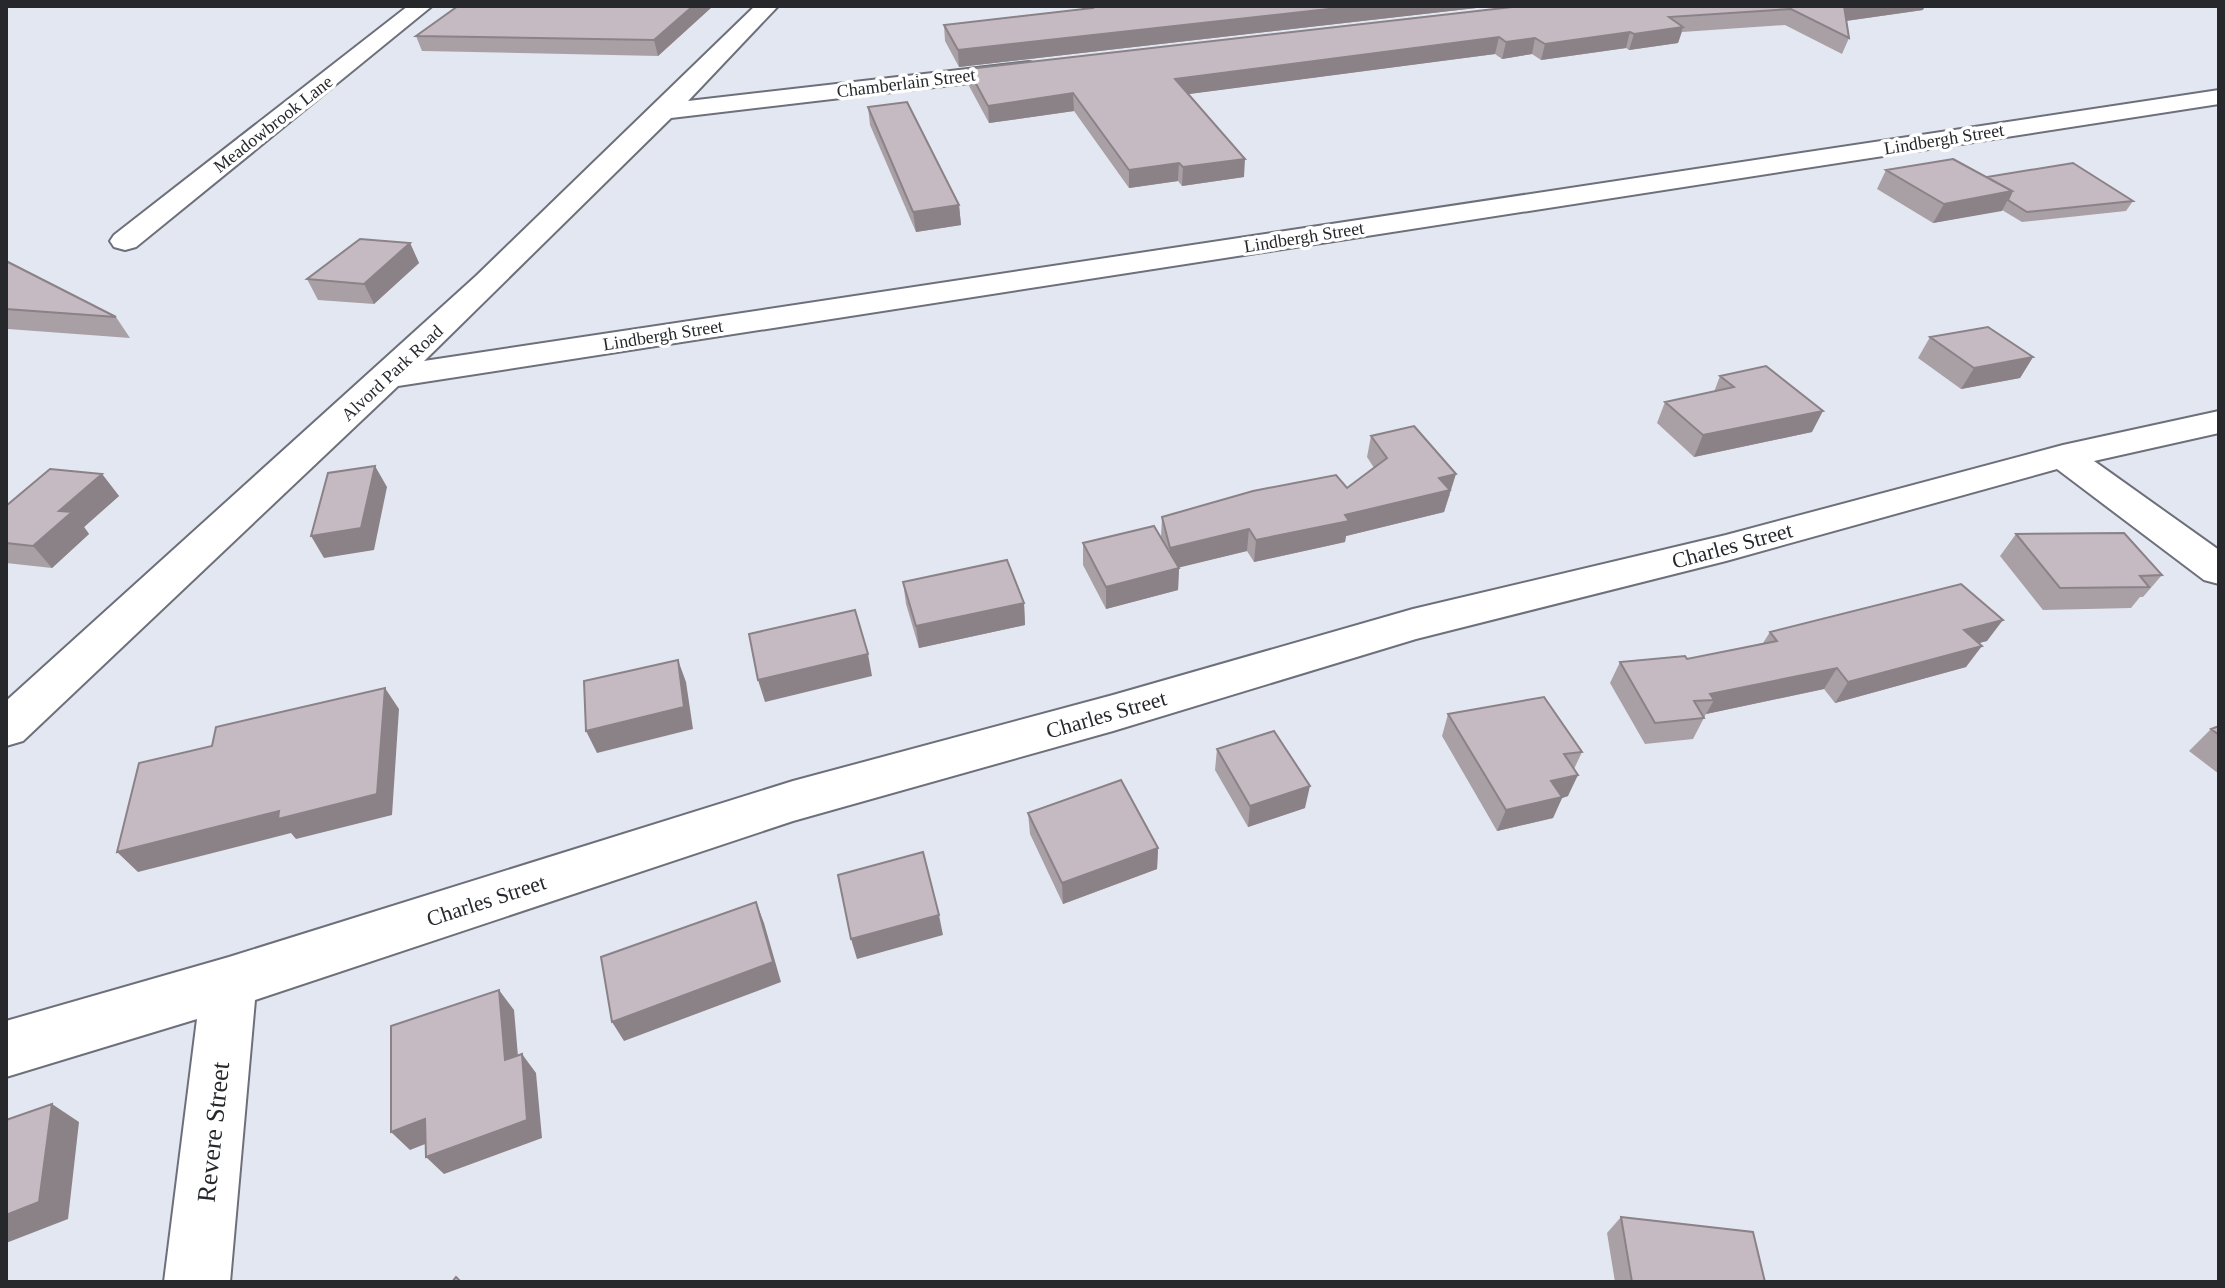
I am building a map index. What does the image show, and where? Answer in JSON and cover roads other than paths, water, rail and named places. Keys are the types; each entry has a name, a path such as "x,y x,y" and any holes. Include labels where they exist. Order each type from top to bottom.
{"street":[{"name":"Meadowbrook Lane","path":"125,241 421,6"},
{"name":"Alvord Park Road","path":"6,728 389,377 666,111 767,6"},
{"name":"Chamberlain Street","path":"666,111 1056,66"},
{"name":"Lindbergh Street","path":"389,377 2219,97"},
{"name":"Charles Street","path":"6,1049 229,983 793,801 1113,713 1413,624 1726,548 2063,456 2219,422"},
{"path":"2063,456 2219,570"},
{"name":"Revere Street","path":"197,1282 229,983"}]}
